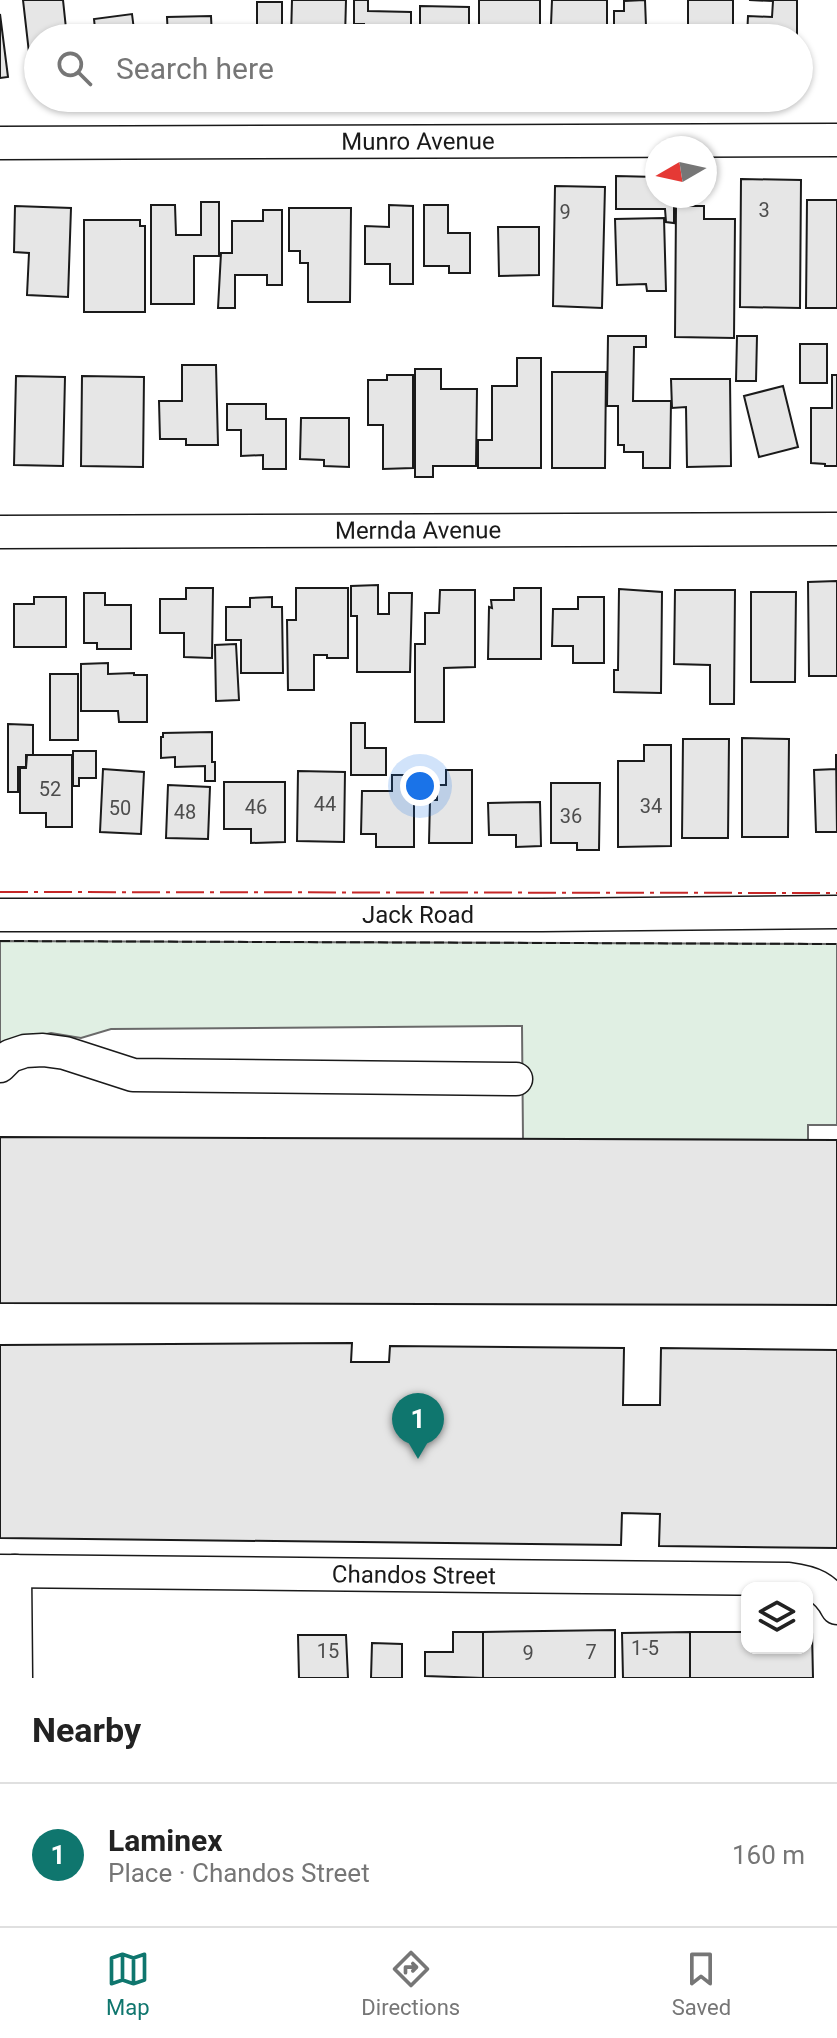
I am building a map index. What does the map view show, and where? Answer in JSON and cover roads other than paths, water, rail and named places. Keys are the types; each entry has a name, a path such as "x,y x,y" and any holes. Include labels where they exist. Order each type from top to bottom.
{"street":[{"name":"Munro Avenue","path":"0,143 837,140"},
{"name":"Mernda Avenue","path":"0,532 837,529"},
{"name":"Jack Road","path":"0,915 837,912"},
{"path":"0,1066 10,1056 43,1050 65,1053 133,1075 516,1079"},
{"path":"7,1571 16,1678"},
{"name":"Chandos Street","path":"7,1571 789,1579 816,1584 833,1594"}],"place":[{"name":"Laminex","path":"418,1459"}]}
